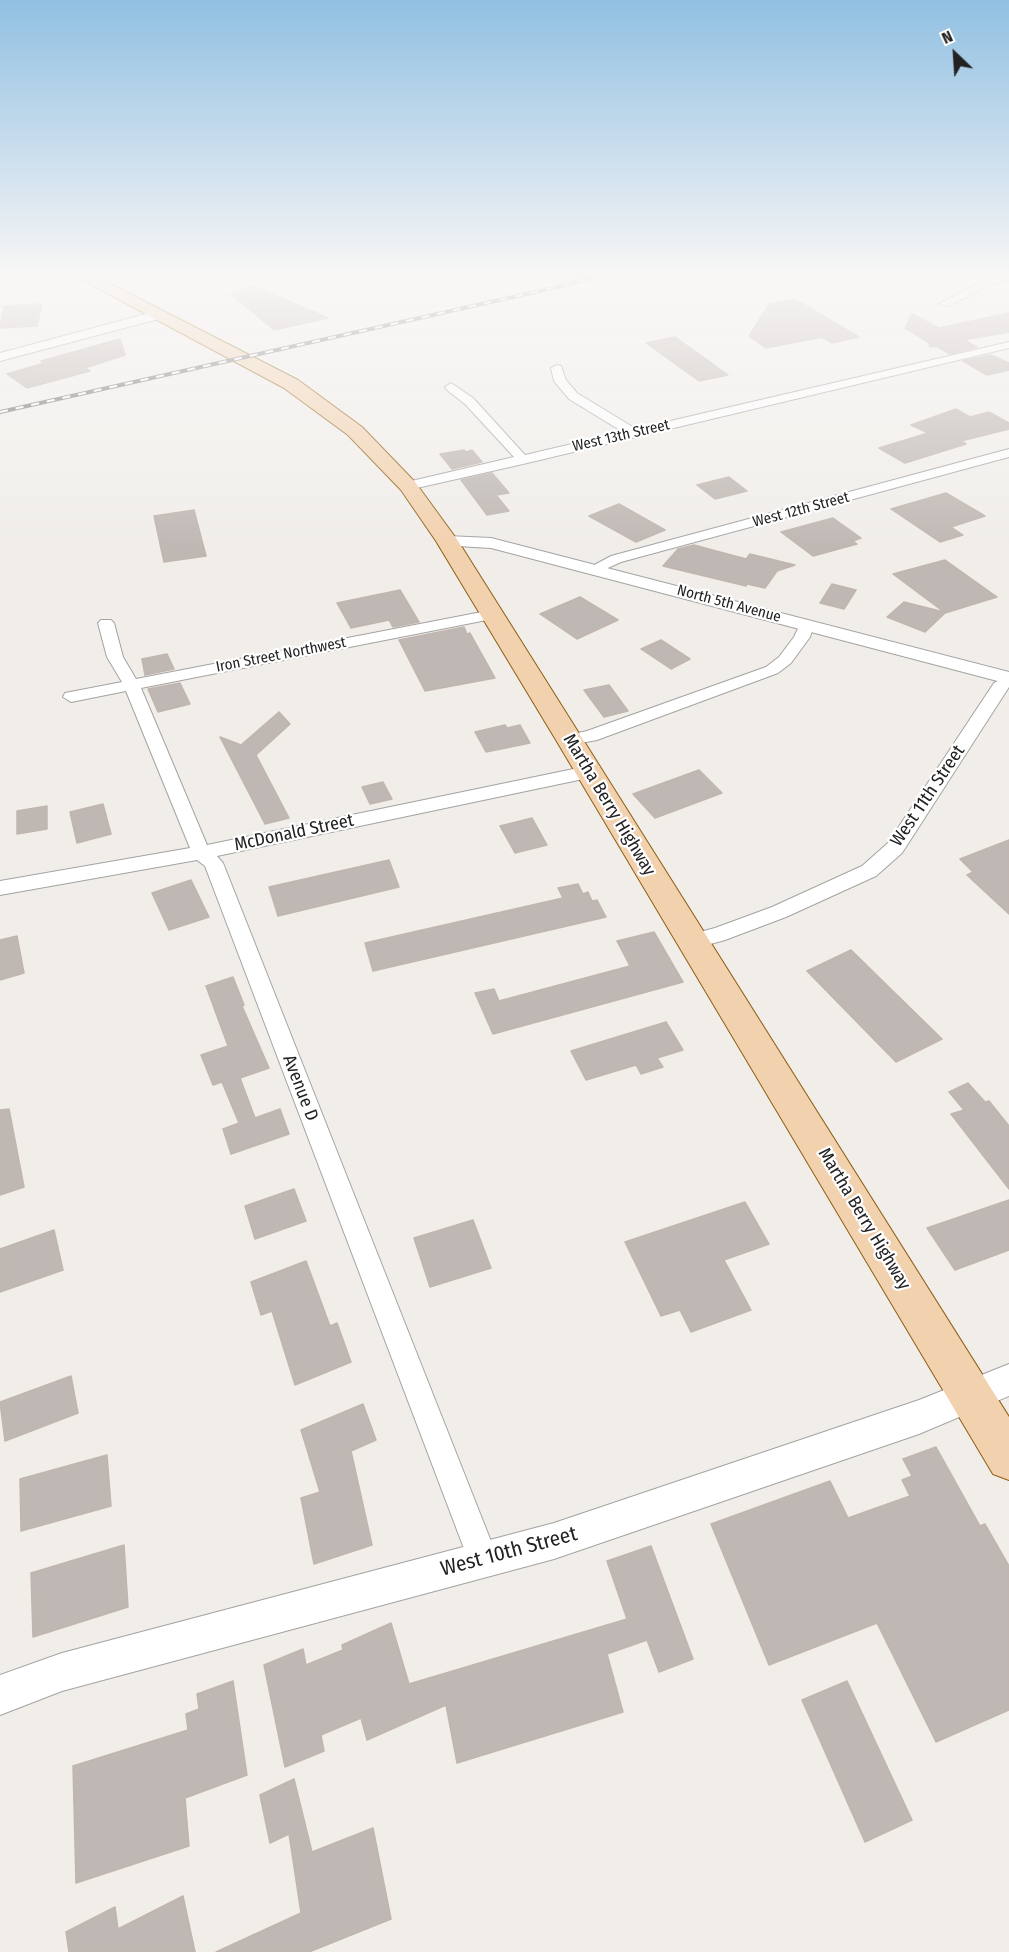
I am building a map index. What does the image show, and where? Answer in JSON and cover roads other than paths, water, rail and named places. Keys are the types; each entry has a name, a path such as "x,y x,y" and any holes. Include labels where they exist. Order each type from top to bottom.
{"main road":[{"name":"Martha Berry Highway","path":"260,368 291,384 355,431 408,486 447,541 776,1074 990,1388 1009,1458"}],"street":[{"path":"557,368 560,381 573,396 634,433"},
{"name":"West 13th Street","path":"408,486 911,368"},
{"path":"451,387 469,401 523,460"},
{"name":"West 12th Street","path":"594,569 616,559 1009,453"},
{"name":"North 5th Avenue","path":"447,541 491,543 1009,679"},
{"name":"Iron Street Northwest","path":"71,698 131,684 492,615"},
{"name":"Avenue D","path":"106,623 115,657 131,684 201,853 213,863 483,1559"},
{"path":"570,740 591,736 772,670 785,660 802,637 806,625"},
{"name":"West 11th Street","path":"692,941 718,935 778,912 869,870 895,848 1000,686 1009,679"},
{"name":"McDonald Street","path":"0,888 201,853 588,772"},
{"name":"West 10th Street","path":"0,1695 62,1672 554,1541 919,1417 990,1388"}],"railway":[{"path":"0,412 196,368"}]}
